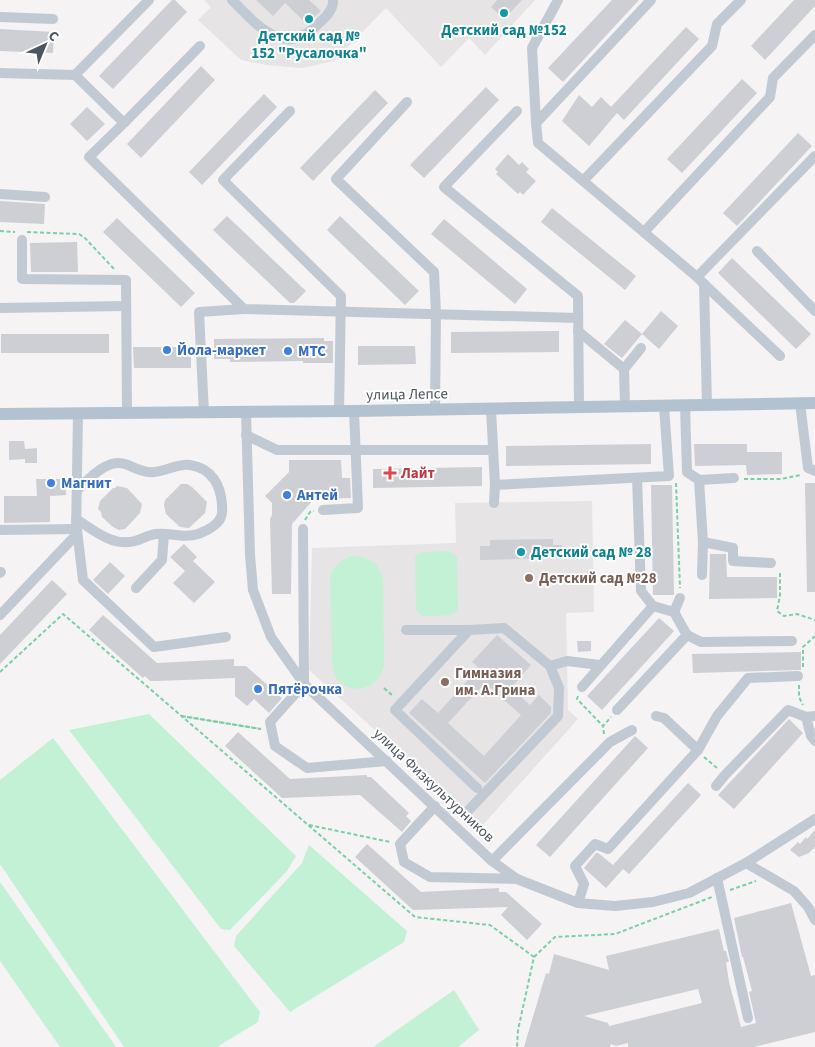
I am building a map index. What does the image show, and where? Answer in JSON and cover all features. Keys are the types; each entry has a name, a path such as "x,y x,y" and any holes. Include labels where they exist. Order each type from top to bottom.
{"main road":[{"name":"улица Лепсе","path":"0,414 435,410 815,403"}],"street":[{"path":"75,75 149,0"},
{"path":"232,0 266,32 296,40 305,37 316,27 328,14 334,4 333,0"},
{"path":"558,0 532,48 538,143 701,281 780,356"},
{"path":"536,123 652,0"},
{"path":"583,181 712,46 717,24 741,0"},
{"path":"0,17 53,19"},
{"path":"644,232 770,97 773,78 815,35"},
{"path":"200,46 89,157 244,309"},
{"path":"0,73 75,75 124,123"},
{"path":"407,102 336,179 434,272 436,313 435,410"},
{"path":"290,111 223,180 341,296 339,411"},
{"path":"517,111 444,187 578,296 579,407"},
{"path":"707,404 701,281 815,156"},
{"path":"0,194 45,197"},
{"path":"22,240 22,279 126,280 127,412"},
{"path":"757,251 815,311"},
{"path":"0,308 125,306"},
{"path":"204,413 199,312 244,309 578,318"},
{"path":"578,331 624,369"},
{"path":"625,406 624,369 641,348"},
{"path":"800,403 808,468 815,470"},
{"path":"685,405 687,472 699,480 734,478"},
{"path":"494,485 670,476 664,406"},
{"path":"491,409 494,503"},
{"path":"320,510 358,508 354,411"},
{"name":"улица Физкультурников","path":"246,412 250,555 254,590 271,637 304,684 492,861 517,879 578,903 616,906 653,902 689,893 746,863 815,818"},
{"path":"0,615 59,558 76,535 78,413"},
{"path":"246,435 277,450 493,450"},
{"path":"0,530 76,524 116,541 135,541 152,534 184,537 197,534 218,523 222,515 222,494 216,479 206,471 192,465 182,464 165,471 149,473 125,464 114,463 101,469 77,490"},
{"path":"637,478 640,591 653,606 674,612 687,636 701,642 792,641"},
{"path":"699,480 703,542 702,576"},
{"path":"76,524 82,580 154,647 226,637"},
{"path":"304,525 304,684 270,722 275,746 307,768 386,761"},
{"path":"136,588 162,560 164,534"},
{"path":"703,542 733,548 733,562 771,563"},
{"path":"674,612 680,598"},
{"path":"582,687 653,606"},
{"path":"406,630 504,628 550,666 559,688 558,716 466,813"},
{"path":"469,630 395,710 477,788"},
{"path":"617,710 687,636"},
{"path":"550,666 567,661 600,665"},
{"path":"578,903 584,884 575,866 595,844 608,849 698,750 716,716 748,678 798,676"},
{"path":"716,786 788,710 810,717 811,736 815,741"},
{"path":"656,716 664,718 698,750"},
{"path":"492,861 610,742 632,730"},
{"path":"435,806 400,844 404,862 430,878 517,879"},
{"path":"746,863 794,891 808,907 815,920"},
{"path":"717,878 748,1018"}],"path":[{"path":"0,232 79,234 126,280"},
{"path":"734,478 781,479 797,475"},
{"path":"670,476 677,483 680,598"},
{"path":"304,525 310,512 320,510"},
{"path":"780,572 778,611 784,616 796,614 815,620"},
{"path":"0,672 63,614 415,918 490,925 534,957"},
{"path":"798,676 803,675 803,647 815,636"},
{"path":"582,687 577,699 603,726 605,736"},
{"path":"384,688 389,692"},
{"path":"799,697 802,704"},
{"path":"603,726 617,710"},
{"path":"181,716 272,731"},
{"path":"187,717 272,731"},
{"path":"706,759 725,775"},
{"path":"306,824 400,844"},
{"path":"518,1047 518,1030 534,957 555,937 615,934 768,876"}],"shaded area":[{"path":"204,0 535,0 485,55 469,38 441,67 386,8 334,61 302,68 266,65 241,60 198,20 211,7"},
{"name":"Гимназия им. А.Грина","path":"592,501 594,612 566,613 568,710 578,719 481,827 309,670 312,548 456,543 455,503"}],"green space":[{"path":"450,551 457,557 458,610 452,615 423,616 416,610 415,557 421,552"},
{"path":"351,556 363,557 372,561 379,569 383,581 384,664 380,675 374,683 356,689 340,682 335,674 332,663 330,577 338,564"},
{"path":"149,714 296,856 287,871 230,930 221,929 69,730"},
{"path":"53,738 260,1012 258,1022 217,1047 124,1047 0,864 0,780"},
{"path":"309,845 407,931 404,942 290,1012 234,946 236,936 302,863"},
{"path":"0,882 116,1047 60,1047 0,961"},
{"path":"454,990 479,1030 458,1047 373,1047"}],"building":[{"path":"172,0 175,0 187,12 113,89 99,76"},
{"path":"256,0 309,0 321,11 307,24 285,3 273,16"},
{"name":"Детский сад №152","path":"497,0 522,0 504,19 491,7"},
{"path":"612,0 639,0 563,82 548,68"},
{"path":"794,0 815,0 815,6 765,60 751,46"},
{"path":"686,27 699,39 624,120 617,113 589,146 562,121 579,95 592,107 601,97 611,107"},
{"path":"0,29 54,32 53,53 0,51"},
{"path":"201,66 215,80 141,158 127,144"},
{"path":"742,79 757,93 682,173 667,159"},
{"path":"486,87 499,100 424,178 410,165"},
{"path":"375,90 388,103 313,181 300,168"},
{"path":"264,94 277,107 202,185 189,172"},
{"path":"87,107 105,124 87,141 70,124"},
{"path":"798,133 812,146 737,226 723,213"},
{"path":"508,154 519,165 522,162 529,169 526,172 536,181 523,195 520,192 518,194 496,174 498,172 495,169"},
{"path":"0,201 45,204 44,224 0,222"},
{"path":"552,208 636,276 625,290 541,222"},
{"path":"227,216 306,291 294,303 290,303 213,230"},
{"path":"340,216 419,291 405,305 327,230"},
{"path":"117,218 195,293 181,307 103,232"},
{"path":"444,219 527,289 515,304 431,234"},
{"path":"77,242 78,272 31,272 30,243"},
{"path":"732,258 811,334 796,349 718,273"},
{"path":"661,311 678,326 659,349 642,334"},
{"path":"625,320 642,334 622,358 604,344"},
{"path":"559,331 559,352 451,353 451,332"},
{"path":"1,334 109,334 109,353 1,353"},
{"path":"324,338 324,341 333,341 333,363 303,363 303,361 230,362 230,359 214,359 214,339"},
{"path":"358,346 415,346 416,364 358,365"},
{"path":"133,347 191,347 191,368 134,368"},
{"path":"9,441 24,441 25,449 37,448 37,463 25,463 25,459 9,460"},
{"path":"651,444 651,464 506,466 506,446"},
{"path":"694,444 747,444 747,452 782,452 782,474 747,475 746,465 695,466"},
{"path":"289,460 341,460 342,478 350,478 351,498 314,499 292,524 291,594 272,594 270,519 272,503 265,496 289,472"},
{"path":"482,467 482,486 373,488 373,469"},
{"path":"36,479 65,479 66,495 50,496 50,522 4,523 4,496 37,496"},
{"path":"805,483 815,483 815,592 807,592"},
{"path":"181,484 187,484 192,487 207,502 205,513 189,528 180,527 166,514 164,505 165,500"},
{"path":"651,485 672,485 674,595 653,595"},
{"path":"117,486 127,488 142,504 140,513 125,529 119,530 102,517 98,509 100,501"},
{"name":"Детский сад № 28","path":"553,539 553,545 562,545 562,558 480,560 480,546 490,546 490,540"},
{"path":"184,544 197,557 193,561 215,582 194,603 173,583 185,571 170,557"},
{"path":"710,554 726,554 727,577 777,577 777,598 709,599"},
{"path":"110,562 125,576 108,594 93,580"},
{"path":"52,580 67,594 0,664 0,635"},
{"path":"103,615 157,663 234,659 234,666 246,666 282,698 269,713 254,699 247,706 235,696 235,678 150,681 145,676 143,678 89,630"},
{"path":"659,618 674,631 602,710 587,696"},
{"path":"497,635 531,665 511,688 530,705 539,695 551,707 551,713 485,783 409,713 422,699 438,713 479,668 472,662","holes":["485,683 521,715 484,756 448,723"]},
{"path":"577,641 591,641 591,651 578,652"},
{"path":"801,652 801,670 693,673 692,654"},
{"path":"789,719 803,733 734,809 718,795"},
{"path":"238,732 290,779 367,775 367,777 371,777 409,813 406,816 411,821 402,832 360,795 282,798 225,746"},
{"path":"635,736 648,748 550,857 536,845"},
{"path":"688,783 701,795 629,874 623,869 606,888 584,868 596,853 613,865"},
{"path":"815,830 815,847 809,853 799,857 790,850 798,842 800,844 806,837 807,839"},
{"path":"367,844 421,892 499,888 499,892 506,892 542,924 527,940 501,915 508,907 413,910 355,857"},
{"path":"791,903 811,976 815,975 815,1032 754,1047 628,1047 628,1043 616,1046 611,1044 610,1047 524,1047 546,973 549,974 554,954 609,970 606,956 719,929 724,951 726,951 729,962 726,962 729,982 741,1027 756,1023 749,992 752,991 742,957 734,918","holes":["698,989 702,1003 609,1026 608,1023 584,1016"]}],"place":[{"name":"Детский сад №152","path":"504,13"},
{"name":"Детский сад № 152 \"Русалочка\"","path":"309,19"},
{"name":"Йола-маркет","path":"167,350"},
{"name":"МТС","path":"288,351"},
{"name":"Лайт","path":"390,473"},
{"name":"Магнит","path":"51,483"},
{"name":"Антей","path":"287,495"},
{"name":"Детский сад № 28","path":"521,552"},
{"name":"Детский сад №28","path":"529,578"},
{"name":"Гимназия им. А.Грина","path":"445,682"},
{"name":"Пятёрочка","path":"258,689"}]}
